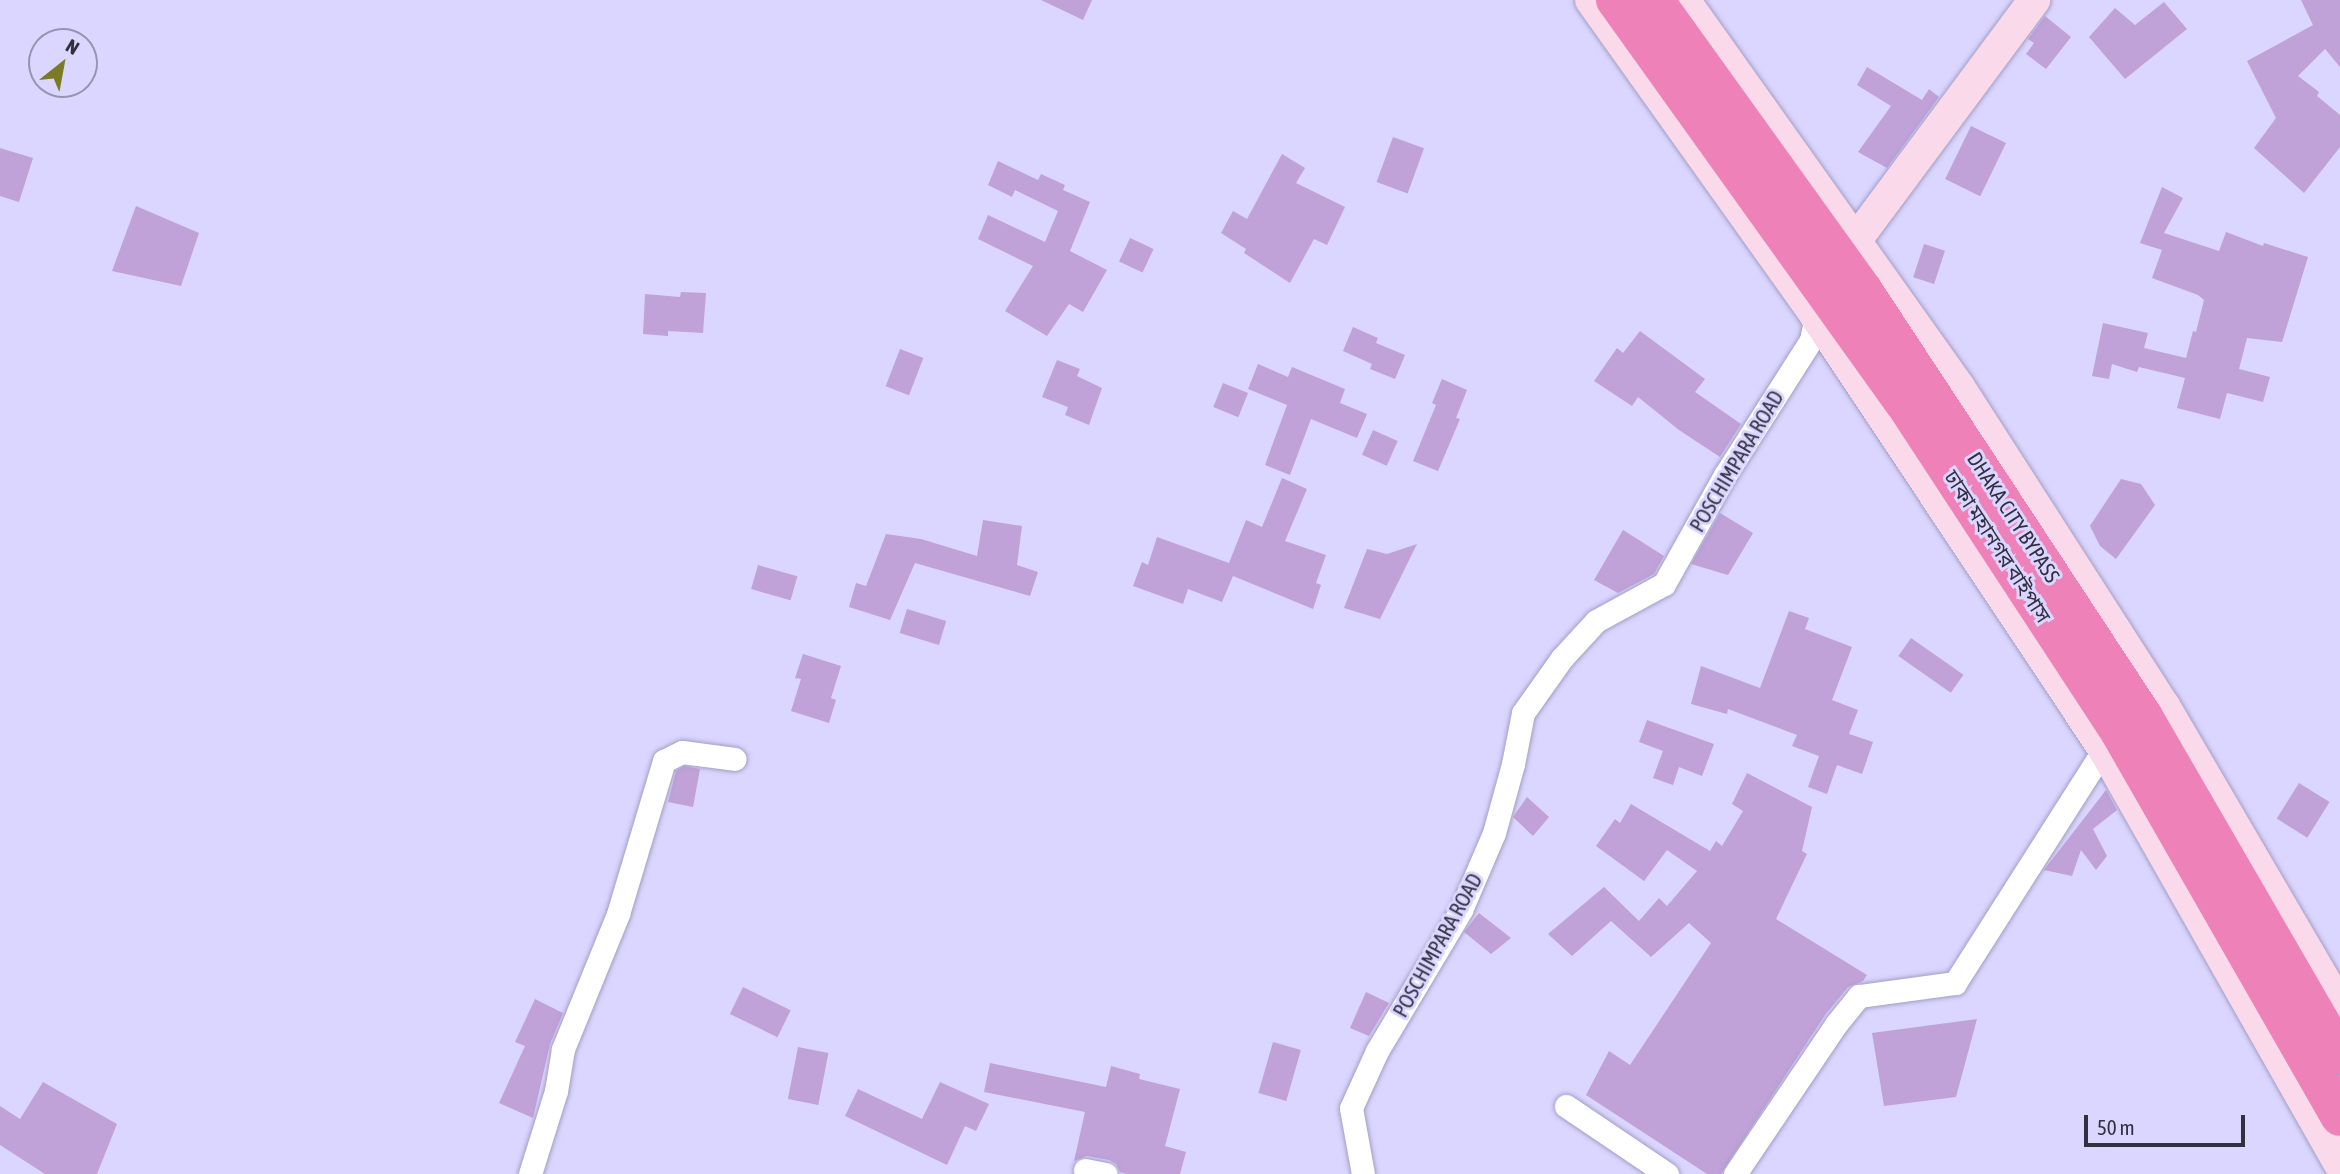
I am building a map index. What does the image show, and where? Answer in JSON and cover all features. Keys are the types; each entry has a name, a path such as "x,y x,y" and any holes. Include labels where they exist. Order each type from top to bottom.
{"highway":[{"name":"ঢাকা মহানগর বাইপাস","path":"1615,0 1904,403 2121,735 2340,1117"},
{"name":"DHAKA CITY BYPASS","path":"1655,0 1864,291 2144,717 2340,1055"}],"main road":[{"path":"1591,0 1816,316 2104,749 2340,1165"},
{"path":"1684,0 1959,387 2164,706 2340,1007"},
{"path":"1856,240 2034,0"}],"street":[{"name":"POSCHIMPARA ROAD","path":"1363,1174 1351,1108 1377,1051 1461,910 1494,833 1513,764 1523,713 1562,658 1596,621 1664,584 1725,475 1811,340 1816,316"},
{"path":"1735,1174 1837,1023 1859,996 1955,983 2104,749"},
{"path":"530,1174 556,1091 564,1049 618,914 664,761 682,752 735,759"},
{"path":"1566,1106 1667,1174"}],"building":[{"path":"1041,0 1092,0 1083,20"},
{"path":"2301,0 2340,0 2340,67 2325,49 2298,76 2319,92 2317,96 2340,115 2340,147 2304,193 2254,148 2276,118 2247,61 2313,25"},
{"path":"2164,2 2187,29 2125,79 2089,37 2115,8 2135,25"},
{"path":"2045,16 2071,37 2046,69 2026,54 2034,43 2028,39"},
{"path":"1867,67 1922,100 1929,89 1939,97 1887,168 1858,152 1891,106 1857,85"},
{"path":"1971,126 2006,143 1980,196 1945,179"},
{"path":"1393,137 1424,148 1408,193 1377,182"},
{"path":"0,148 33,158 19,202 0,196"},
{"path":"1282,154 1305,168 1296,183 1345,207 1327,245 1314,239 1290,283 1244,253 1246,249 1221,233 1233,211 1247,219"},
{"path":"998,161 1038,180 1041,174 1065,185 1063,190 1090,202 1070,251 1107,270 1083,312 1069,304 1047,336 1005,311 1033,266 978,239 988,215 1045,242 1058,211 1015,190 1012,197 988,185"},
{"path":"2162,187 2183,198 2164,233 2219,251 2226,232 2263,246 2264,243 2308,257 2282,342 2247,338 2239,369 2270,377 2263,402 2227,393 2220,419 2177,408 2185,378 2139,367 2137,372 2112,364 2109,379 2092,376 2103,323 2148,333 2144,348 2186,358 2193,331 2196,332 2204,300 2198,295 2152,278 2162,250 2140,243"},
{"path":"136,206 199,233 181,286 112,271"},
{"path":"1130,238 1154,249 1143,273 1119,262"},
{"path":"1924,244 1945,251 1934,284 1913,277"},
{"path":"681,292 706,293 703,333 668,331 668,336 643,334 645,294 680,297"},
{"path":"1353,327 1378,338 1376,343 1405,355 1395,379 1370,369 1372,364 1343,351"},
{"path":"1640,331 1705,379 1695,392 1741,424 1720,457 1679,430 1638,397 1632,406 1594,381 1617,348 1623,353"},
{"path":"900,349 923,358 909,395 886,386"},
{"path":"1057,360 1080,369 1077,376 1102,388 1089,425 1065,415 1068,407 1042,397"},
{"path":"1258,364 1288,377 1292,367 1345,389 1340,403 1367,414 1357,438 1311,419 1290,475 1265,465 1287,405 1248,389"},
{"path":"1442,379 1467,390 1456,418 1460,419 1438,471 1413,461 1436,405 1432,403"},
{"path":"1223,383 1248,393 1238,417 1213,407"},
{"path":"1373,430 1398,441 1387,466 1362,455"},
{"path":"1282,478 1307,489 1285,541 1326,555 1316,583 1321,585 1313,609 1233,576 1222,602 1188,589 1183,604 1133,586 1142,562 1148,565 1157,537 1229,563 1246,520 1262,527"},
{"path":"2121,479 2141,484 2155,505 2116,559 2100,546 2090,526"},
{"path":"1720,513 1753,533 1728,575 1691,564"},
{"path":"983,520 1022,526 1017,565 1038,572 1030,596 915,563 890,620 849,607 856,583 866,586 886,534 921,539 977,556"},
{"path":"1623,530 1664,556 1654,574 1618,593 1594,580"},
{"path":"1417,544 1380,619 1344,608 1367,549 1387,554"},
{"path":"758,565 797,576 791,600 751,589"},
{"path":"907,609 946,621 939,645 900,633"},
{"path":"1789,611 1809,618 1805,629 1852,647 1832,700 1858,710 1849,734 1873,742 1862,774 1837,765 1827,794 1808,787 1819,756 1792,746 1797,735 1728,709 1727,714 1691,704 1701,666 1760,688"},
{"path":"1911,638 1963,675 1951,693 1898,656"},
{"path":"803,654 841,666 831,698 836,700 829,723 791,711 801,679 795,678"},
{"path":"1647,720 1714,744 1702,776 1679,767 1673,785 1653,778 1663,751 1639,742"},
{"path":"684,766 700,769 693,807 668,802 676,771"},
{"path":"1747,773 1812,807 1802,851 1807,854 1776,919 1867,975 1863,981 1848,987 1825,1015 1721,1174 1707,1174 1586,1095 1609,1051 1630,1065 1711,943 1689,923 1651,957 1611,921 1572,956 1548,934 1604,887 1639,921 1659,898 1667,906 1697,871 1667,850 1644,881 1596,846 1615,819 1620,823 1631,804 1710,851 1716,841 1722,846 1743,811 1732,804"},
{"path":"2299,783 2330,802 2307,838 2277,819"},
{"path":"2106,790 2117,810 2093,829 2107,856 2096,870 2081,850 2072,876 2044,870"},
{"path":"1527,797 1549,817 1533,836 1513,817"},
{"path":"1479,913 1511,938 1491,954 1464,932"},
{"path":"743,987 791,1010 777,1037 730,1014"},
{"path":"1366,992 1389,1003 1369,1036 1350,1028"},
{"path":"535,999 563,1013 550,1044 533,1118 499,1103 525,1046 515,1042"},
{"path":"1977,1019 1956,1097 1884,1106 1872,1033"},
{"path":"1273,1042 1301,1050 1286,1101 1258,1093"},
{"path":"798,1047 828,1053 818,1105 788,1099"},
{"path":"990,1063 1106,1087 1111,1066 1140,1074 1139,1079 1180,1089 1165,1146 1186,1152 1180,1174 1126,1174 1120,1172 1116,1164 1109,1160 1087,1156 1074,1161 1085,1112 984,1092"},
{"path":"43,1082 117,1124 97,1174 45,1174 0,1145 0,1106 20,1119"},
{"path":"940,1082 989,1104 976,1131 965,1126 947,1165 845,1116 858,1089 922,1119"}]}
